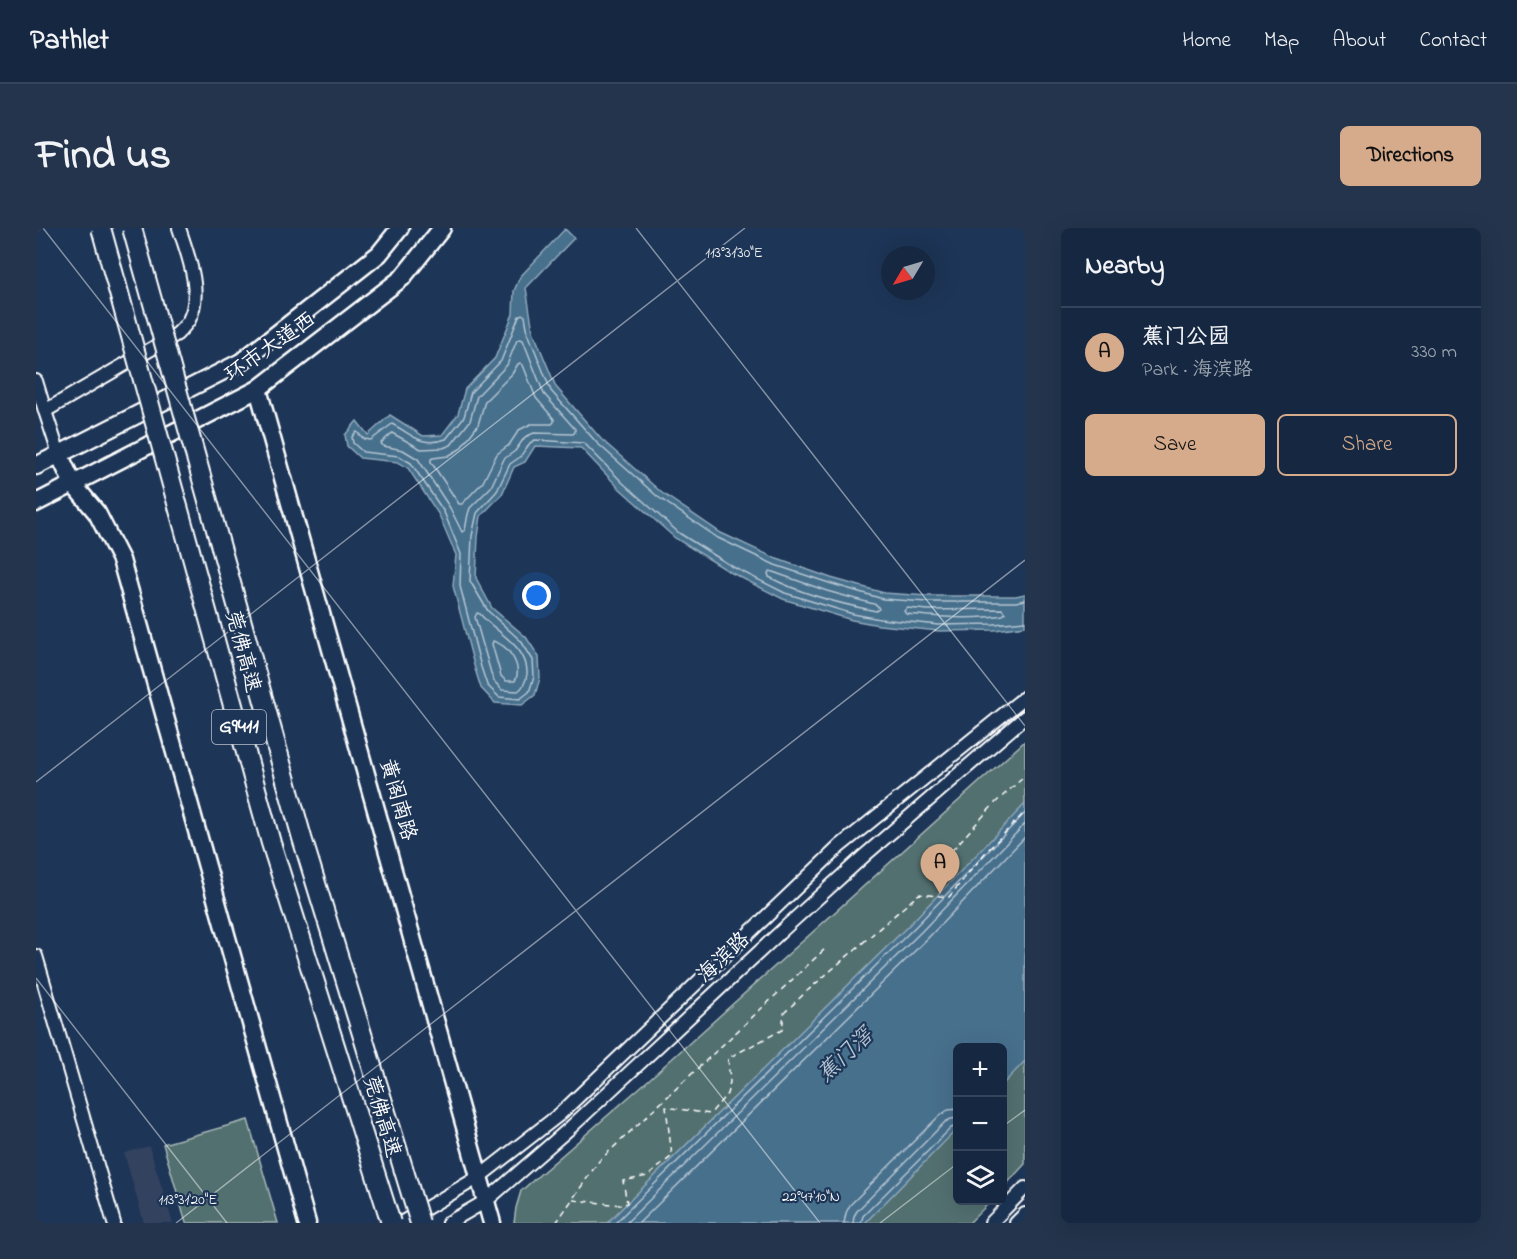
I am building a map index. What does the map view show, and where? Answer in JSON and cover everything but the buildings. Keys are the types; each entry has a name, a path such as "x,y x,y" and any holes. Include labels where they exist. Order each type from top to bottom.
{"highway":[{"name":"莞佛高速","path":"101,228 271,843 391,1223"},
{"name":"莞佛高速","path":"132,228 302,838 420,1223"}],"main road":[{"name":"环市大道西","path":"36,466 241,362 379,254 400,228"},
{"name":"环市大道西","path":"36,503 258,389 402,278 442,228"},
{"name":"黄阁南路","path":"258,389 492,1223"},
{"path":"59,454 74,484 97,513 121,560 307,1223"}],"street":[{"path":"45,411 177,334 188,322 194,307 194,285 191,264 179,228"},
{"path":"36,381 59,454"},
{"path":"401,1223 479,1177 560,1114 840,846 1025,697"},
{"name":"海滨路","path":"448,1223 486,1201 571,1128 865,855 1025,717"},
{"path":"36,956 114,1223"},
{"path":"991,1223 1025,1188"},
{"path":"1016,1223 1025,1214"}],"path":[{"path":"945,858 996,802 1025,776"},
{"path":"660,1103 666,1107 710,1114 727,1094 729,1088 728,1058 782,1030 784,1013 919,894 949,897 985,853 1025,812"},
{"path":"556,1223 598,1161 827,947"},
{"path":"573,1200 627,1203 622,1181 648,1176 672,1156 666,1107"}],"shaded area":[{"path":"149,1146 173,1223 144,1223 124,1153"}],"green space":[{"path":"1025,741 1025,1164 1007,1184 1007,1043 953,1043 953,1205 987,1205 969,1223 514,1223 521,1191 645,1083"},
{"path":"248,1120 278,1223 186,1223 163,1144"}],"water":[{"path":"565,229 574,238 526,288 533,331 556,387 601,439 662,493 721,533 777,559 884,593 928,596 1016,596 1025,594 1025,626 995,630 939,631 879,625 852,620 783,599 730,572 675,538 619,488 581,448 535,446 525,462 514,467 502,494 481,516 476,578 492,608 526,637 539,657 540,678 535,695 522,705 495,703 481,688 475,669 453,586 456,555 439,515 408,468 398,462 360,458 347,446 345,435 357,421 368,435 390,415 423,436 442,435 458,414 465,389 495,358 513,314 514,291 520,277"},
{"name":"蕉门滘","path":"1025,804 1025,1061 1007,1080 1007,1043 953,1043 953,1133 865,1223 607,1223 912,922"}],"place":[{"name":"蕉门公园","path":"940,894"}]}
